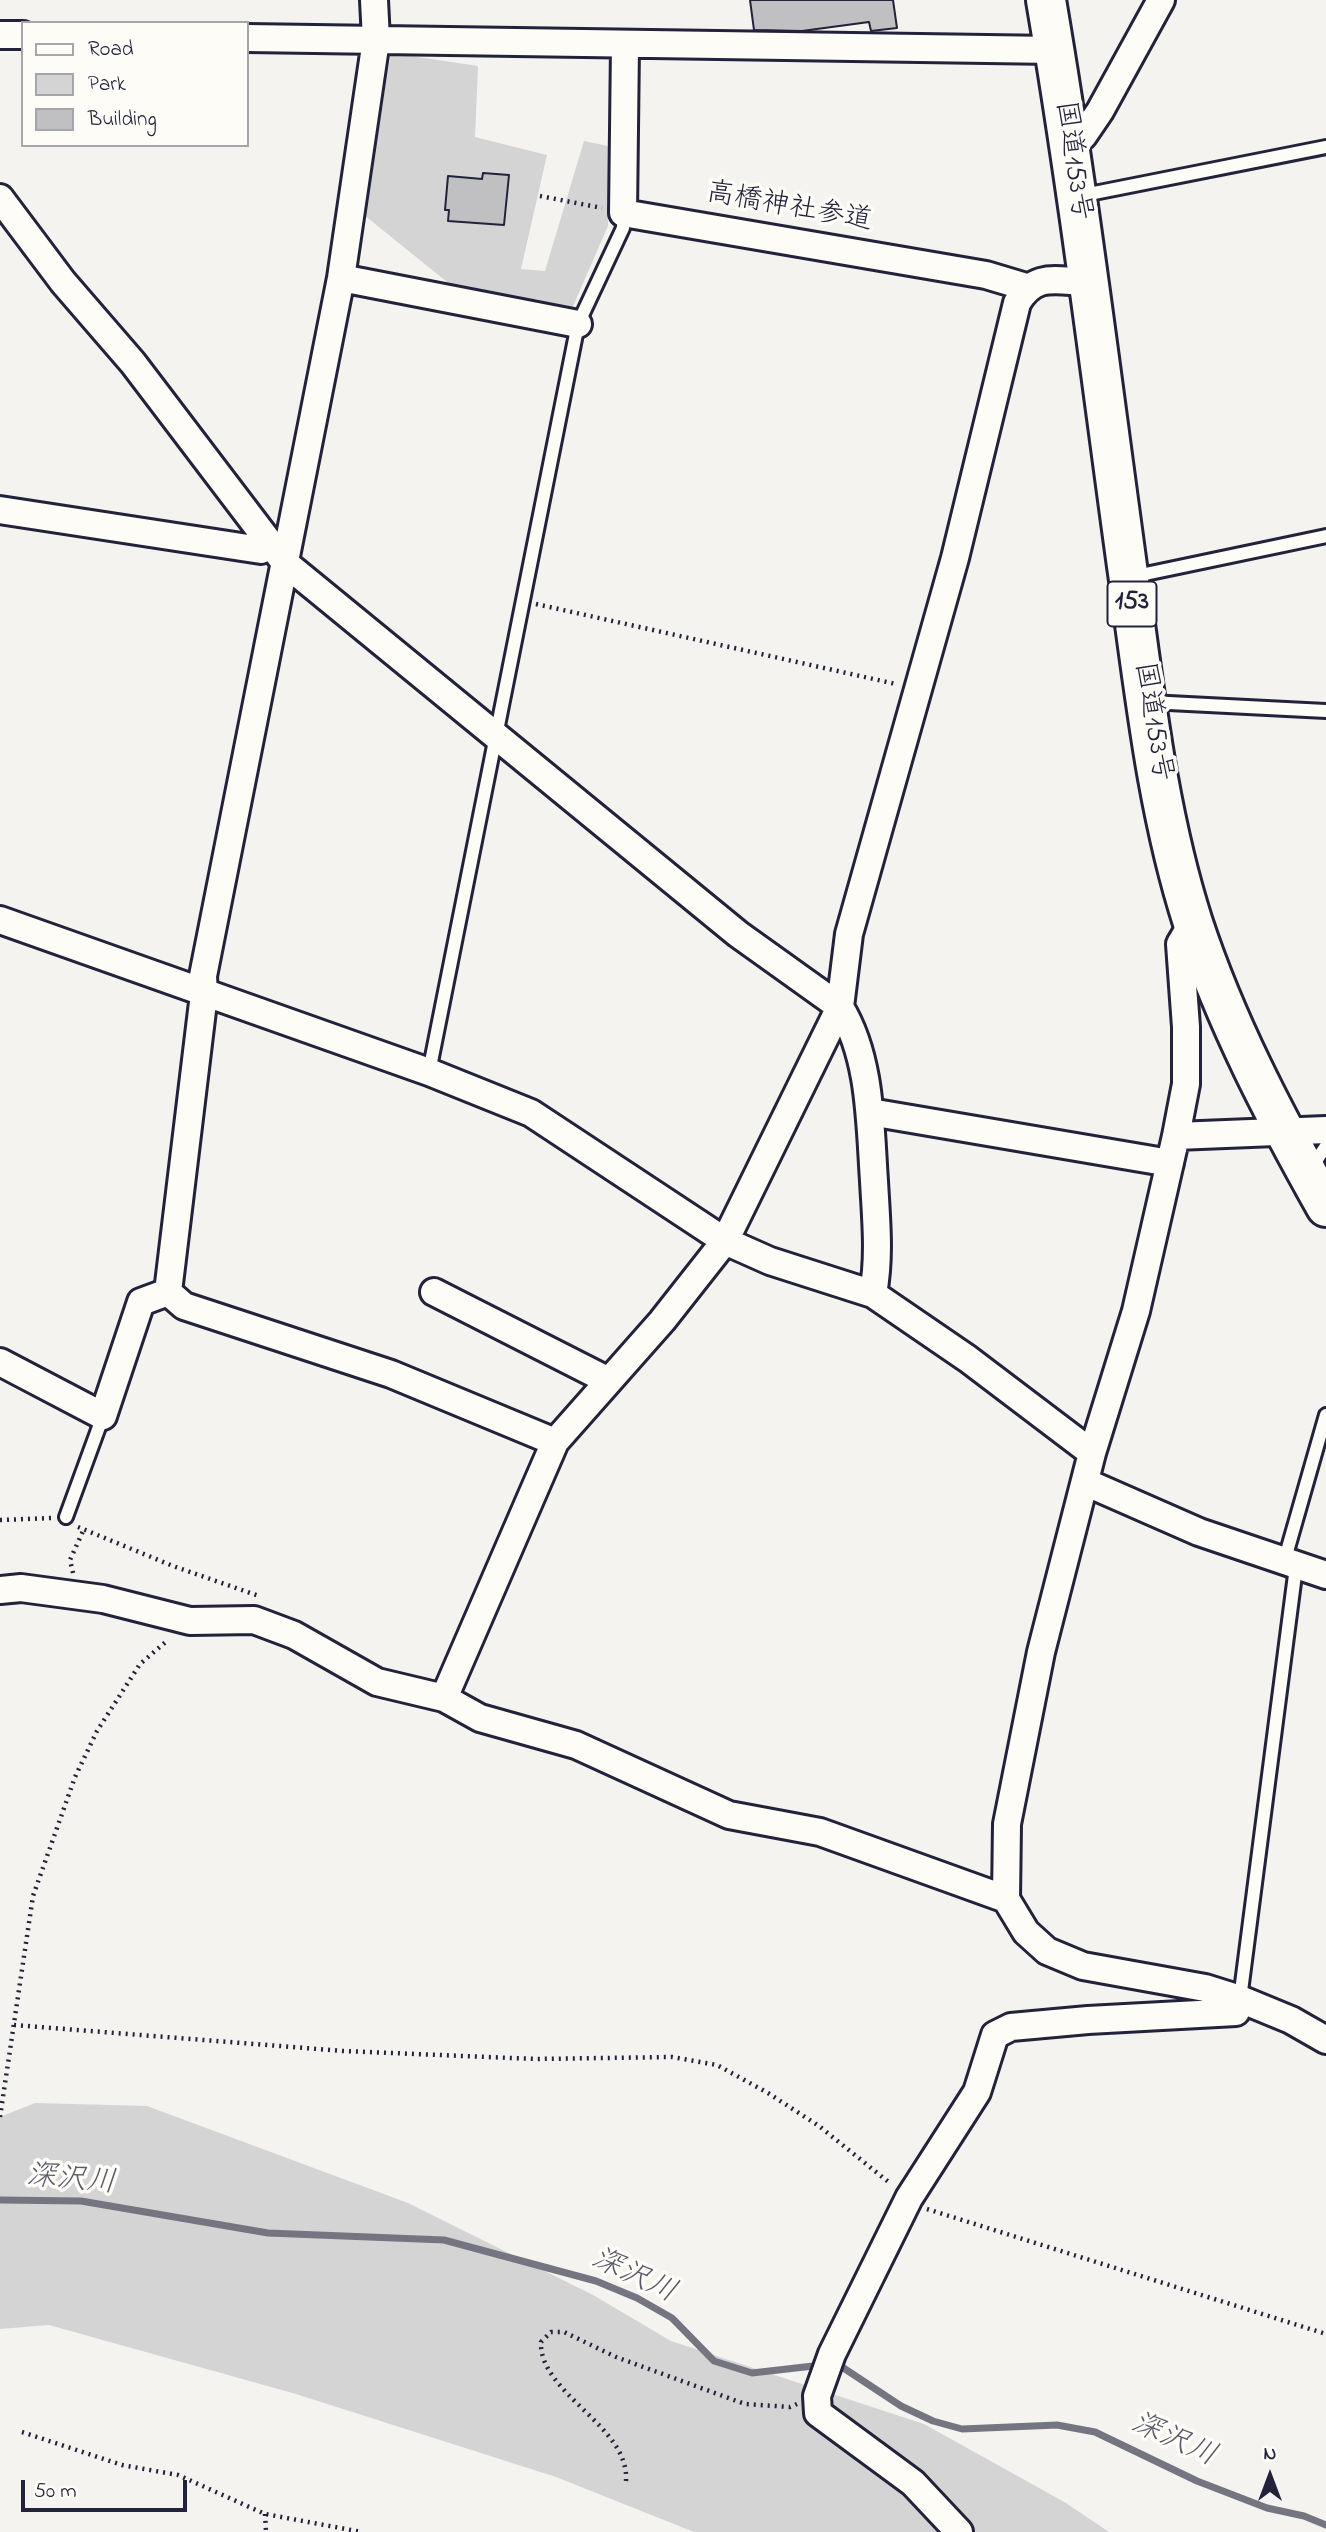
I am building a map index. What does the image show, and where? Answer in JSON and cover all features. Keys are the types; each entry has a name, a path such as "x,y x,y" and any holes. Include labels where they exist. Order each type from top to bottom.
{"highway":[{"name":"国道153号","path":"1046,0 1077,197 1146,702 1175,856 1193,922 1244,1051 1283,1130 1317,1160 1326,1207"}],"street":[{"path":"168,1292 204,994 203,976 278,554 341,278 376,40 374,0"},
{"path":"1069,143 1083,136 1100,111 1161,0"},
{"path":"0,35 21,35"},
{"path":"248,38 625,46 1054,50"},
{"path":"623,213 625,46"},
{"path":"0,198 63,282 133,363 278,554 496,738 738,934 840,1007 850,1024 870,1112 879,1263 873,1294"},
{"name":"高橋神社参道","path":"623,213 986,275 1026,287"},
{"path":"341,278 578,324"},
{"path":"444,1698 555,1443 607,1380 662,1321 725,1241 840,1007 849,934 956,558 1017,303 1026,287 1036,282 1087,282"},
{"path":"0,510 278,554"},
{"path":"0,920 429,1072 531,1114 725,1241 770,1261 873,1294 968,1359 1092,1453"},
{"path":"1193,922 1180,944 1186,1027 1186,1084 1136,1311 1092,1453 1041,1652 1007,1824 1006,1899 1026,1932 1047,1951 1083,1966 1205,1988 1240,1999 1291,2020 1326,2040"},
{"path":"870,1112 1170,1163"},
{"path":"1176,1136 1326,1130"},
{"path":"0,1362 103,1416 141,1302 168,1292"},
{"path":"168,1292 184,1306 391,1374 555,1443"},
{"path":"433,1292 607,1380"},
{"path":"1085,1482 1199,1532 1326,1575"},
{"path":"0,1590 21,1588 103,1599 190,1621 254,1620 294,1635 377,1682 444,1698 480,1718 576,1745 729,1815 820,1832 1006,1899"},
{"path":"959,2532 913,2483 818,2413 819,2389 832,2354 909,2198 977,2092 995,2035 1011,2027 1236,2012 1240,1999"}],"lane":[{"path":"1077,197 1326,148"},
{"path":"429,1072 525,601 578,324 623,228 623,213"},
{"path":"1129,577 1326,536"},
{"path":"1146,702 1326,711"},
{"path":"1240,1999 1290,1565 1326,1415"},
{"path":"66,1517 103,1416"}],"path":[{"path":"540,196 623,213"},
{"path":"525,601 918,689"},
{"path":"0,1520 66,1517 83,1531 254,1593 264,1600"},
{"path":"0,2117 33,1896 75,1777 97,1731 140,1664 190,1621"},
{"path":"14,2025 343,2051 536,2059 672,2057 717,2066 819,2126 927,2210 1326,2334"},
{"path":"626,2481 622,2459 598,2424 550,2372 540,2357 541,2342 551,2332 564,2332 617,2357 745,2404 790,2407 819,2389"},
{"path":"22,2432 122,2465 178,2475 265,2514 339,2525 362,2532"},
{"path":"265,2514 266,2532"}],"green space":[{"path":"391,53 478,66 475,137 547,155 521,269 545,271 584,141 608,146 608,226 570,313 452,286 364,215"},
{"path":"35,2103 147,2106 408,2203 593,2295 671,2341 924,2424 1066,2503 1109,2532 694,2532 556,2477 296,2394 49,2325 0,2329 0,2117"}],"building":[{"path":"750,0 893,0 897,28 871,31 869,22 802,31 754,30"},
{"path":"483,173 509,175 504,225 448,221 449,210 445,210 448,176 482,179"}],"waterway":[{"name":"深沢川","path":"0,2200 81,2201 268,2233 444,2240 596,2281 637,2298 672,2318 714,2361 752,2373 822,2365"},
{"name":"深沢川","path":"834,2366 842,2367 901,2406 933,2421 962,2429 1057,2425 1095,2432 1197,2481 1267,2508 1304,2516 1326,2525"}]}
